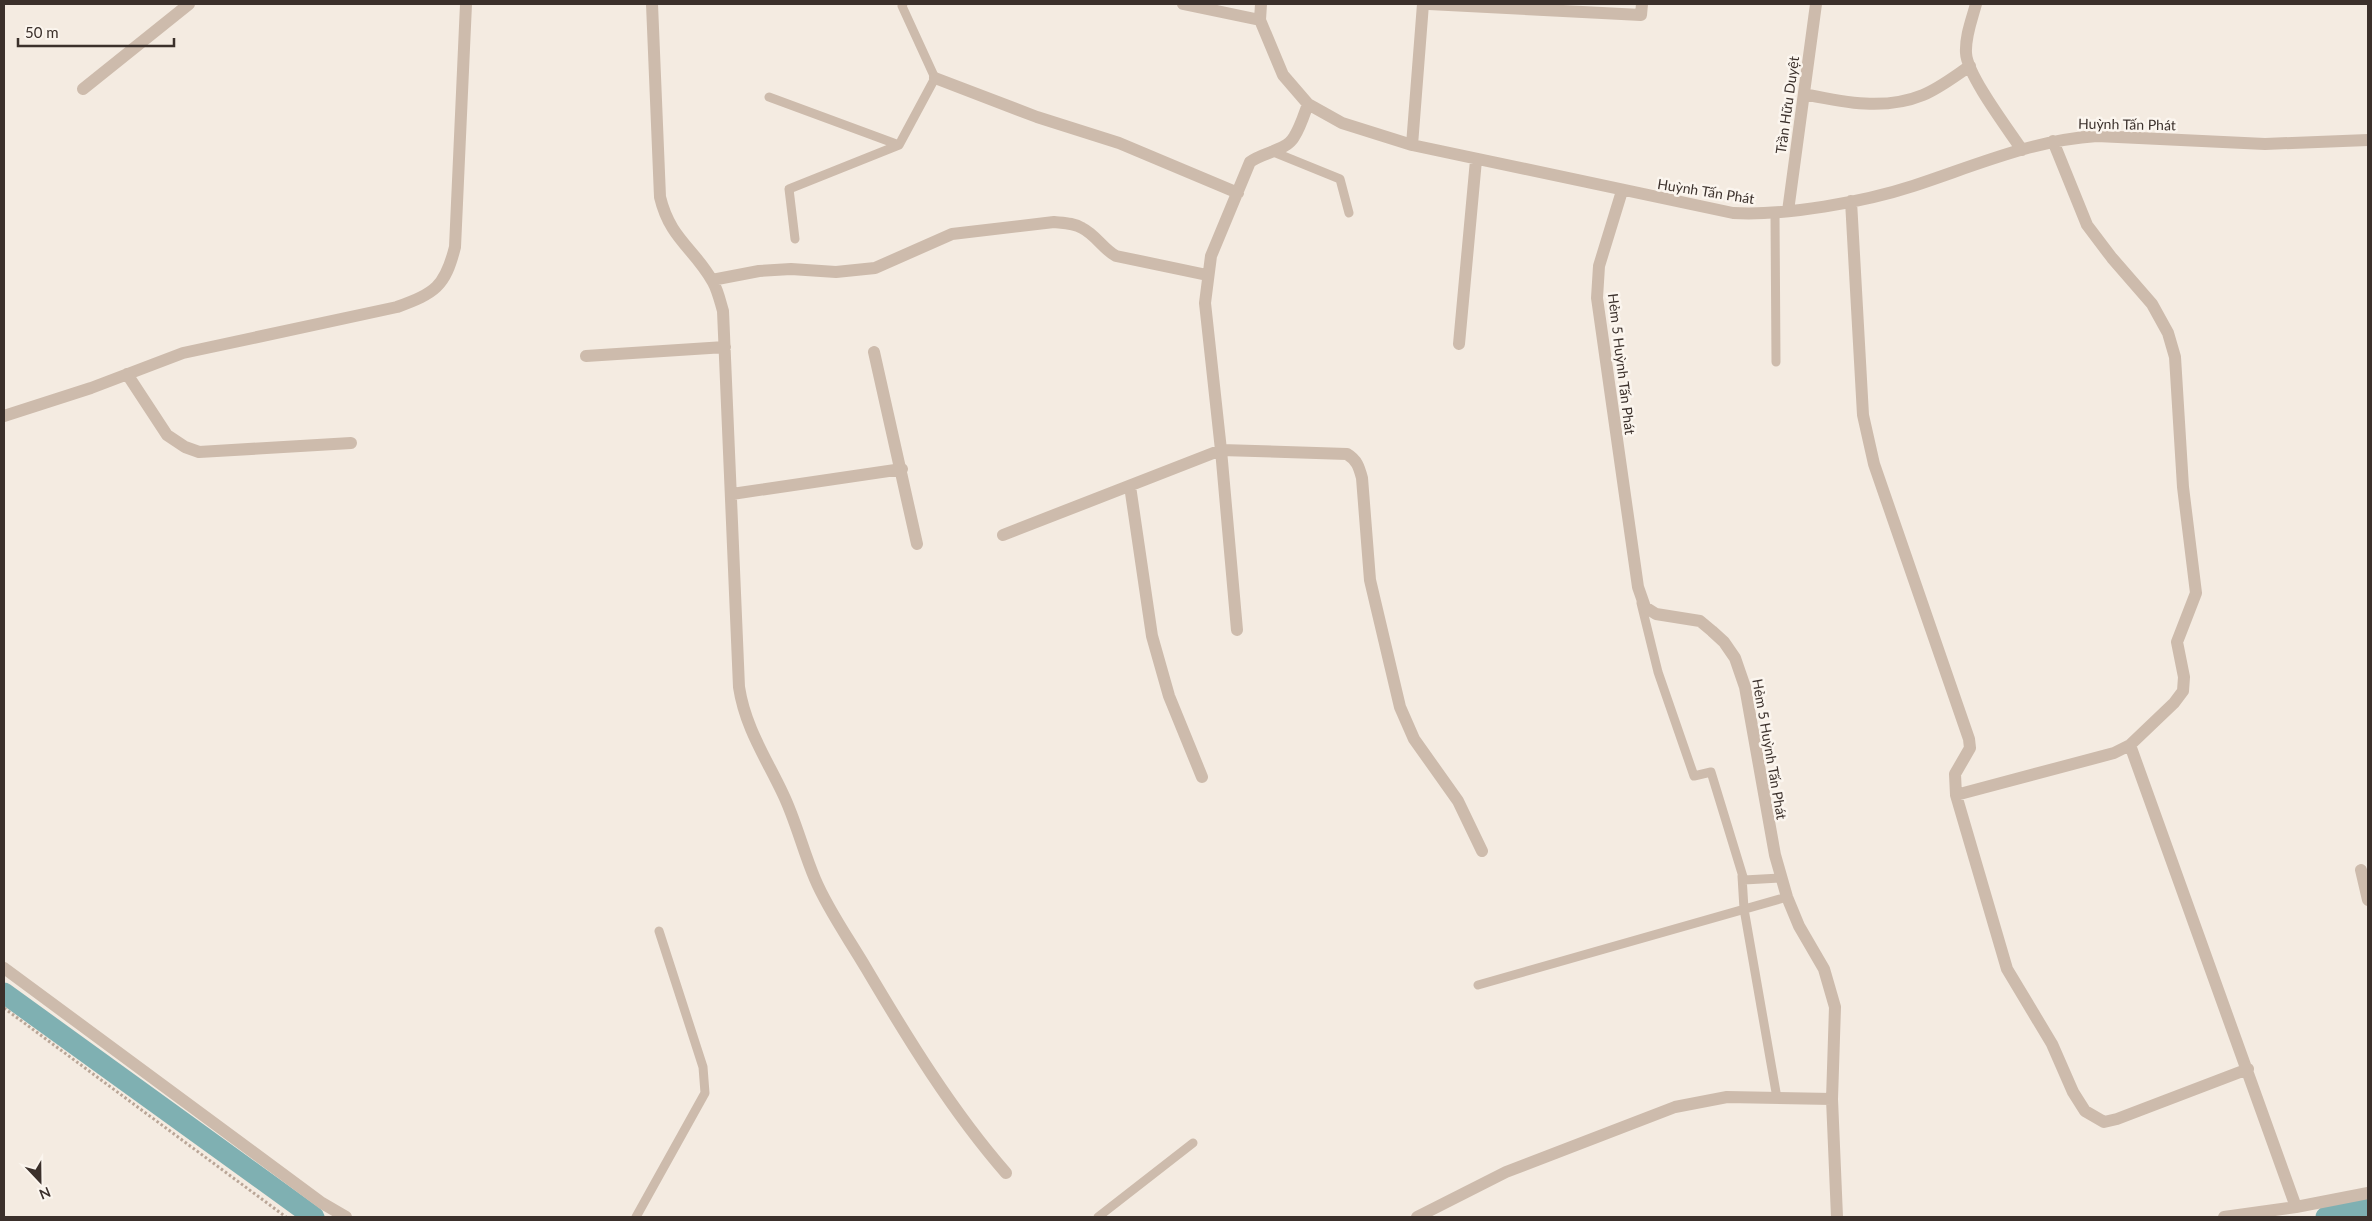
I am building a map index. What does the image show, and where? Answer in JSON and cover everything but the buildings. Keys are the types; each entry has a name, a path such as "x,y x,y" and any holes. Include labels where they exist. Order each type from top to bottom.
{"street":[{"path":"83,89 189,4"},
{"path":"4,416 183,353 217,344 397,307 424,297 440,285 450,268 456,247 466,4"},
{"path":"652,4 660,197 665,216 675,234 712,280 718,292 723,311 739,687 742,708 750,730 784,795 815,879 844,931 898,1024 967,1125 1006,1174"},
{"path":"1183,4 1260,20 1261,4"},
{"path":"1412,145 1423,4"},
{"path":"1429,4 1641,15 1642,4"},
{"name":"Trần Hữu Duyệt","path":"1781,212 1804,94 1816,4"},
{"path":"1976,4 1966,42 1966,55 1970,66 2022,150"},
{"name":"Huỳnh Tấn Phát","path":"1260,20 1283,75 1308,104 1342,122 1412,145 1476,160 1733,213 1761,215 1851,201 1911,187 2053,141 2097,136 2265,144 2368,140"},
{"path":"1804,94 1855,104 1907,101 1936,89 1970,66"},
{"path":"935,78 1036,117 1119,143 1238,193"},
{"path":"1237,630 1221,450 1207,329 1205,303 1207,275 1211,256 1250,162 1283,147 1294,138 1308,104"},
{"path":"1956,795 2114,753 2130,745 2174,703 2183,691 2184,677 2177,642 2196,593 2183,487 2175,357 2168,333 2152,304 2112,258 2088,224 2053,141"},
{"path":"1459,344 1476,160"},
{"name":"Hẻm 5 Huỳnh Tấn Phát","path":"1622,191 1599,266 1597,298 1640,598 1645,607 1656,614 1700,621 1724,642 1735,658 1745,687 1767,820 1787,897 1800,926 1824,969 1835,1007 1832,1099 1837,1217"},
{"path":"1851,201 1863,415 1866,437 1969,739 1970,748 1955,774 1956,795 2007,969 2052,1044 2073,1092 2085,1111 2104,1122 2117,1119 2248,1069"},
{"path":"712,280 758,271 791,269 836,272 865,270 892,262 952,234 1054,222 1083,228 1106,251 1116,256 1207,275"},
{"path":"586,356 725,347"},
{"path":"874,352 902,469 917,544"},
{"path":"127,374 167,435 186,447 199,452 351,443"},
{"path":"1003,535 1221,450 1347,454 1354,458 1362,478 1370,580 1400,707 1414,739 1458,800 1482,851"},
{"path":"732,494 902,469"},
{"path":"1130,486 1152,636 1172,703 1202,777"},
{"path":"2130,745 2296,1207"},
{"path":"2360,870 2368,900"},
{"path":"4,968 322,1203 346,1217"},
{"path":"1417,1217 1506,1172 1676,1106 1727,1097 1832,1099"},
{"path":"2224,1217 2296,1207 2368,1193"}],"lane":[{"path":"795,239 789,189 899,145 935,78 902,6 903,4"},
{"path":"770,97 899,145"},
{"path":"1271,151 1340,179 1349,213"},
{"path":"1776,362 1781,212"},
{"path":"1640,598 1658,672 1694,776 1710,772 1744,880 1782,878"},
{"path":"1741,872 1744,909 1777,1098"},
{"path":"1478,985 1787,897"},
{"path":"636,1217 705,1093 703,1067 659,930"},
{"path":"1098,1217 1193,1143"}],"path":[{"path":"4,1008 286,1217"}],"waterway":[{"path":"4,993 314,1217"},
{"path":"2326,1217 2368,1208"}]}
